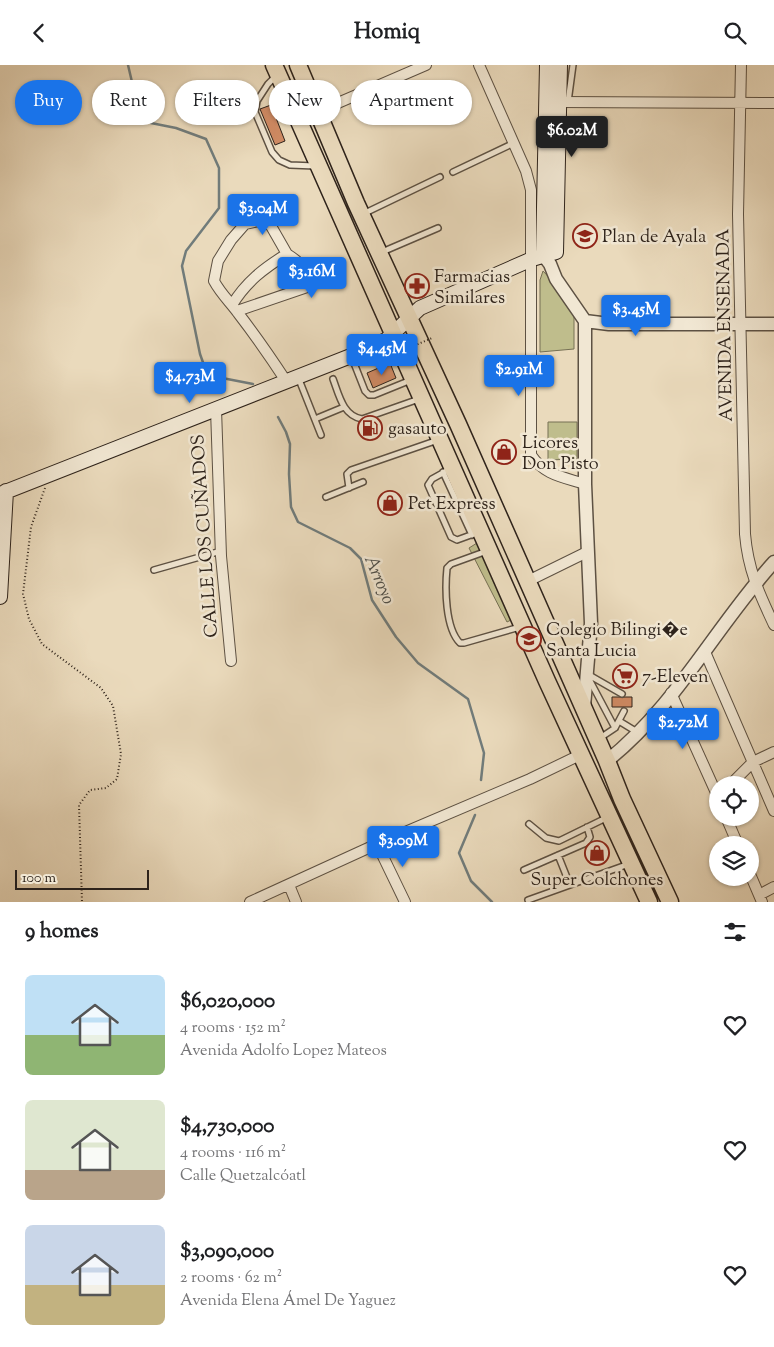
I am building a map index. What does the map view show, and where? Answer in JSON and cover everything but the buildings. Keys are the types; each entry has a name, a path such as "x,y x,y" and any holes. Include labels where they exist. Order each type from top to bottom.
{"highway":[{"path":"298,65 304,80"},
{"path":"276,69 440,439 448,470 477,533 490,550 649,902"},
{"path":"324,125 362,215 528,581 622,799 671,899"},
{"path":"609,817 622,799"}],"main road":[{"path":"545,257 547,65"},
{"path":"545,257 563,102 560,65"},
{"path":"0,597 3,493 49,473 380,344 420,308 545,257"}],"street":[{"path":"341,102 426,65"},
{"path":"478,65 526,171 545,257 556,279 586,321 585,484 591,623 584,710"},
{"name":"AVENIDA ENSENADA","path":"741,65 742,103 738,214 746,552 754,584 774,625"},
{"path":"563,102 774,103"},
{"path":"234,308 310,287 313,279 300,263 287,255 271,226 263,220 245,224 231,240 218,261 214,281 223,297 292,379"},
{"path":"234,308 242,289 265,268 287,255"},
{"path":"545,257 531,455 536,463 546,471 585,484"},
{"path":"586,321 609,324 774,324"},
{"name":"CALLE LOS CUÑADOS","path":"216,409 221,551 231,661"},
{"path":"528,581 587,552"},
{"path":"607,761 639,733 705,652 754,584 774,562"},
{"path":"705,652 774,811"},
{"path":"672,693 709,777"},
{"path":"739,776 753,762 774,752"},
{"path":"250,902 377,844 530,779 582,754"},
{"path":"377,844 405,902"},
{"path":"289,885 296,902"},
{"path":"755,886 760,898 774,887"}],"lane":[{"path":"563,102 573,65"},
{"path":"276,69 256,101 255,112 269,144 279,160 290,165 319,166"},
{"path":"453,172 514,143"},
{"path":"362,215 440,177"},
{"path":"380,253 438,228"},
{"path":"351,355 368,395 374,395 413,379"},
{"path":"292,379 315,419 321,435"},
{"path":"334,379 344,407 354,418 362,419 422,398"},
{"path":"315,419 344,407"},
{"path":"349,488 347,475 351,470 440,439"},
{"path":"448,470 430,480 428,485 451,537 457,541 477,533"},
{"path":"326,497 363,482"},
{"path":"490,550 451,564 447,568 448,616 456,639 460,643 464,643 523,626"},
{"path":"154,571 221,551"},
{"path":"586,674 607,683 622,694"},
{"path":"586,674 615,728"},
{"path":"598,740 615,728 624,711"},
{"path":"619,721 639,733"},
{"path":"530,823 551,841 559,841 609,817"},
{"path":"524,870 588,841 590,837 587,827"},
{"path":"558,855 570,885"},
{"path":"528,900 631,863"}],"path":[{"path":"395,354 432,338"},
{"path":"49,473 30,527 23,594 29,619 42,643 101,688 113,706 121,754 117,779 106,787 90,790 79,805 82,902"}],"shaded area":[{"path":"543,271 574,304 574,349 540,352 540,280"},
{"path":"548,422 577,422 577,459 548,460"},
{"path":"477,543 513,619 507,622 469,548"}],"waterway":[{"name":"Arroyo","path":"128,65 136,99 151,123 176,128 206,139 219,168 219,208 186,251 182,266 200,354 205,368 217,377 253,384"},
{"name":"Arroyo","path":"278,417 290,444 291,507 298,522 350,548 361,559 372,600 396,637 418,663 468,699 484,753 481,780"},
{"name":"Arroyo","path":"475,815 459,853 471,881 492,902"}],"place":[{"name":"Plan de Ayala","path":"585,236"},
{"name":"Farmacias Similares","path":"417,286"},
{"name":"gasauto","path":"370,428"},
{"name":"Licores Don Pisto","path":"504,452"},
{"name":"Pet Express","path":"390,503"},
{"name":"Colegio Bilingi�e Santa Lucia","path":"529,639"},
{"name":"7-Eleven","path":"625,676"},
{"name":"Super Colchones","path":"597,853"}]}
